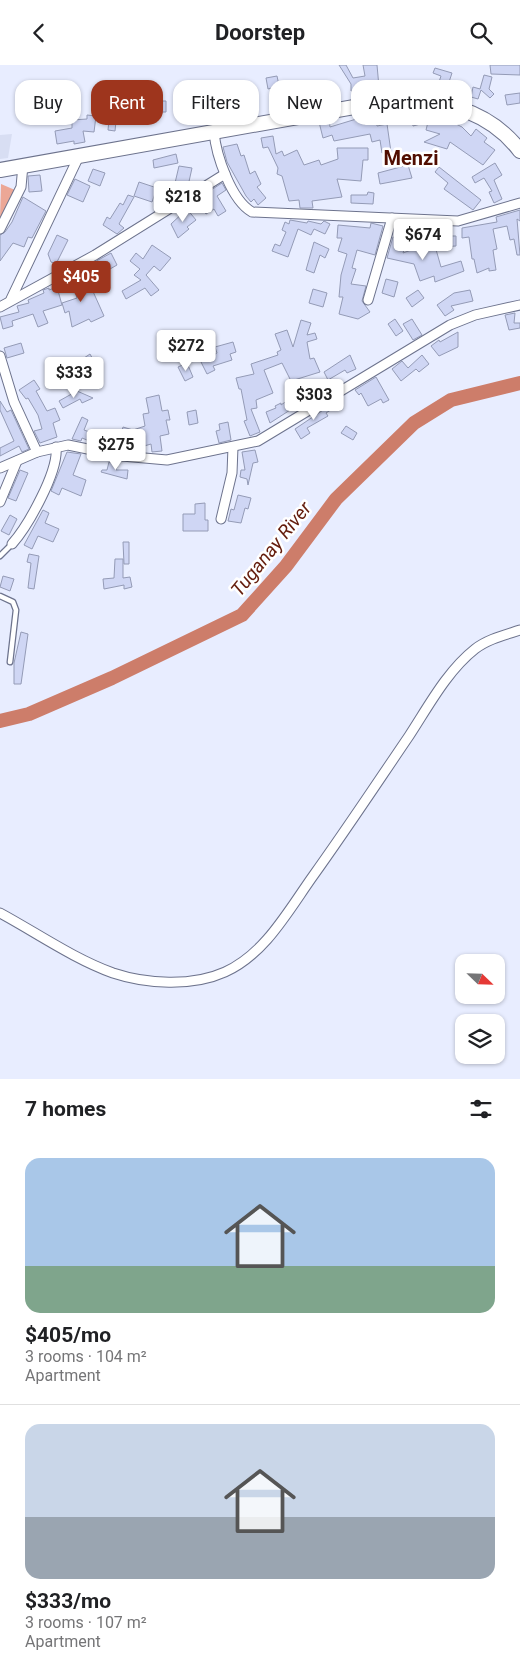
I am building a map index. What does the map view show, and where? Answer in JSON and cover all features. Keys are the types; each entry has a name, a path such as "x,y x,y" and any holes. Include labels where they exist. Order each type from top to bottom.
{"main road":[{"path":"0,170 399,99 425,99 460,107 494,125 520,151"}],"street":[{"path":"214,132 216,147 225,174 244,208 252,212 458,221 520,203"},
{"path":"11,300 79,156"},
{"path":"0,229 21,187 24,165"},
{"path":"0,307 95,255 225,174"},
{"path":"368,300 392,218"},
{"path":"0,468 37,452 68,445 149,460 167,460 258,441 450,325 475,315 520,305"},
{"path":"0,356 14,402 37,452"},
{"path":"12,544 24,528 48,480 54,465 56,447"},
{"path":"221,519 232,473 233,447"},
{"path":"0,502 17,461"},
{"path":"0,913 113,973 155,981 190,981 224,973 265,943 350,824 440,689 461,663 475,649 491,640 520,630"}],"lane":[{"path":"0,556 12,544"},
{"path":"0,596 13,602 16,610 10,662"}],"shaded area":[{"path":"12,134 8,158 0,159 0,135"},
{"path":"1,184 15,190 2,218 0,217"}],"building":[{"path":"339,65 346,65 353,78 365,76 363,65 377,65 378,80 351,80 351,84"},
{"path":"490,65 520,65 520,75 491,74"},
{"path":"435,68 452,73 450,80 440,80 441,76 433,73"},
{"path":"484,75 492,77 489,89 494,94 490,98 481,90 478,99 472,97 473,87 480,89"},
{"path":"277,76 278,80 269,80 268,89 266,78"},
{"path":"520,93 520,103 507,105 505,95"},
{"path":"163,101 166,101 166,112 163,112"},
{"path":"87,115 91,115 91,125 95,125 94,132 83,131 85,142 74,144 74,141 57,144 55,131 72,128 72,125 81,125 81,119 87,119"},
{"path":"351,121 351,125 387,125 391,152 382,153 380,140 372,142 370,134 334,141 332,135 323,138 320,125 330,125 330,127"},
{"path":"108,125 116,125 115,131 108,130"},
{"path":"427,125 458,125 471,136 476,129 487,138 484,142 495,150 483,165 450,142 447,149 424,142 440,134 426,130"},
{"path":"273,136 276,154 282,151 284,156 297,150 304,165 319,160 321,165 338,159 337,148 368,148 368,160 363,160 361,181 337,179 342,197 312,201 313,208 300,208 299,200 289,201 282,176 277,174 278,168 268,147 263,148 261,138"},
{"path":"237,144 241,156 244,155 250,174 255,171 261,184 257,187 266,198 258,205 254,199 251,202 246,196 227,162 223,147"},
{"path":"176,154 178,163 154,168 153,160"},
{"path":"495,163 502,175 494,180 502,199 494,203 489,192 492,191 484,178 475,183 472,177"},
{"path":"408,165 412,178 380,184 378,173"},
{"path":"179,166 192,168 188,186 175,183"},
{"path":"439,167 481,200 473,210 444,189 448,183 435,172"},
{"path":"93,169 105,173 100,186 88,181"},
{"path":"40,175 42,191 29,192 28,176"},
{"path":"75,179 90,186 83,202 67,195"},
{"path":"139,182 157,188 152,202 134,196"},
{"path":"222,183 226,190 217,196 226,211 218,216 214,209 206,214 197,199"},
{"path":"368,192 374,193 373,204 351,203 351,195 367,195"},
{"path":"128,195 134,197 119,224 124,228 117,234 103,225 107,217 110,219 120,203 123,205"},
{"path":"23,197 46,211 32,238 28,237 24,247 13,243 0,261 0,235 5,232 12,222"},
{"path":"187,209 196,220 178,238 171,224"},
{"path":"520,210 520,221 517,219 520,255 517,255 514,239 510,240 507,226 493,229 497,249 493,250 496,270 489,271 489,268 477,273 474,259 472,259 469,237 462,238 462,228 497,222 496,217"},
{"path":"290,220 321,224 324,221 330,224 325,234 314,229 311,235 298,229 288,257 272,251 275,244 280,246 286,232 282,230 285,222 289,224"},
{"path":"371,223 383,226 375,255 357,250 352,268 356,269 351,284 366,286 362,301 370,312 358,319 339,314 343,297 339,297 341,275 347,254 338,251 342,238 337,238 338,225 370,228"},
{"path":"57,235 68,240 56,264 51,262 48,254"},
{"path":"437,236 456,236 456,246 437,247"},
{"path":"393,237 407,241 403,253 422,246 423,249 435,246 441,267 461,261 464,271 435,282 434,276 420,281 414,264 387,258"},
{"path":"314,242 329,249 325,258 320,255 314,273 306,270"},
{"path":"152,245 171,258 160,271 154,266 146,275 159,290 151,296 145,288 126,299 122,291 141,280 134,275 140,269 130,261 136,253 143,259"},
{"path":"111,253 117,265 97,279 91,264"},
{"path":"73,274 76,282 82,280 85,289 91,287 104,316 91,322 89,319 72,327 69,311 65,313 62,303 77,298 73,286 63,290 59,282"},
{"path":"386,279 398,282 394,297 382,293"},
{"path":"57,287 62,305 43,311 48,323 38,327 33,314 12,321 13,326 3,329 0,317 19,312 17,306 29,303 28,300 44,293 43,290"},
{"path":"313,289 327,293 323,307 309,303"},
{"path":"418,290 424,298 412,307 406,298"},
{"path":"470,290 473,301 451,306 454,310 445,316 437,305 454,293"},
{"path":"515,313 514,323 520,323 520,328 509,330 505,315"},
{"path":"395,319 403,331 396,336 388,324"},
{"path":"412,319 422,335 413,340 403,324"},
{"path":"301,320 311,323 307,335 315,333 317,339 307,342 310,359 314,358 320,372 291,381 282,363 264,370 273,393 256,400 257,408 251,409 260,432 250,436 244,421 247,420 241,389 239,389 236,378 254,374 251,364 278,355 277,352 281,350 275,334 287,330 293,347"},
{"path":"458,332 458,347 439,356 431,346 439,340 440,342"},
{"path":"233,342 236,352 230,354 232,360 213,366 215,370 207,374 201,362 217,353 215,347"},
{"path":"21,343 24,353 7,358 4,348"},
{"path":"90,354 96,365 93,367 100,381 92,386 88,378 91,377 84,366 68,375 63,365 73,360 75,364"},
{"path":"350,355 356,369 347,373 345,370 328,380 324,372"},
{"path":"422,355 429,364 419,372 416,369 401,381 392,369 402,361 408,368"},
{"path":"187,363 193,377 185,381 178,367"},
{"path":"376,377 389,400 383,403 381,399 368,406 361,393 359,395 355,390"},
{"path":"34,380 40,389 36,391 47,411 55,408 60,420 53,423 57,437 40,443 34,431 42,429 38,415 28,398 26,399 19,390"},
{"path":"77,391 93,398 82,403 80,399 63,408 59,401"},
{"path":"298,393 304,401 270,423 266,412 276,408 275,406 281,403 281,405"},
{"path":"159,395 162,411 168,410 170,420 166,420 169,434 160,436 162,451 152,452 151,444 134,449 118,444 123,427 133,430 145,426 143,414 149,413 146,398"},
{"path":"0,401 7,412 11,410 29,449 22,452 19,446 0,456 0,448 14,441 0,410"},
{"path":"335,402 337,406 326,413 328,416 307,428 310,433 301,439 295,429"},
{"path":"196,410 198,423 189,425 187,412"},
{"path":"82,417 88,420 84,430 95,434 92,442 82,438 81,441 72,439"},
{"path":"228,422 231,440 219,443 216,431 220,430 219,424"},
{"path":"346,426 357,433 353,440 341,433"},
{"path":"255,450 258,462 253,463 248,485 247,479 240,477 241,470 245,470 242,452"},
{"path":"67,452 81,454 73,475 86,480 81,496 62,488 59,495 51,491"},
{"path":"109,462 118,464 116,470 128,470 127,479 101,472 102,470 107,470"},
{"path":"20,470 28,473 16,501 8,498"},
{"path":"238,495 251,498 248,509 245,508 241,523 228,521 231,509 234,510"},
{"path":"205,503 205,520 208,520 208,531 183,531 183,514 195,514 195,504"},
{"path":"43,510 49,513 45,523 59,529 53,542 38,536 32,549 24,545"},
{"path":"10,515 17,519 9,535 1,531"},
{"path":"123,542 129,542 129,564 124,564"},
{"path":"29,554 39,556 34,589 28,588 31,563 27,562"},
{"path":"115,559 123,559 123,578 130,577 132,587 124,589 124,585 104,589 103,579 114,578"},
{"path":"3,576 14,579 10,591 0,587"},
{"path":"21,632 28,634 21,684 14,684 14,663"}],"waterway":[{"name":"Tuganay River","path":"0,721 29,714 112,678 242,615 286,566 336,499 414,423 451,400 520,383"}],"district":[{"name":"Menzi","path":"411,158"}]}
